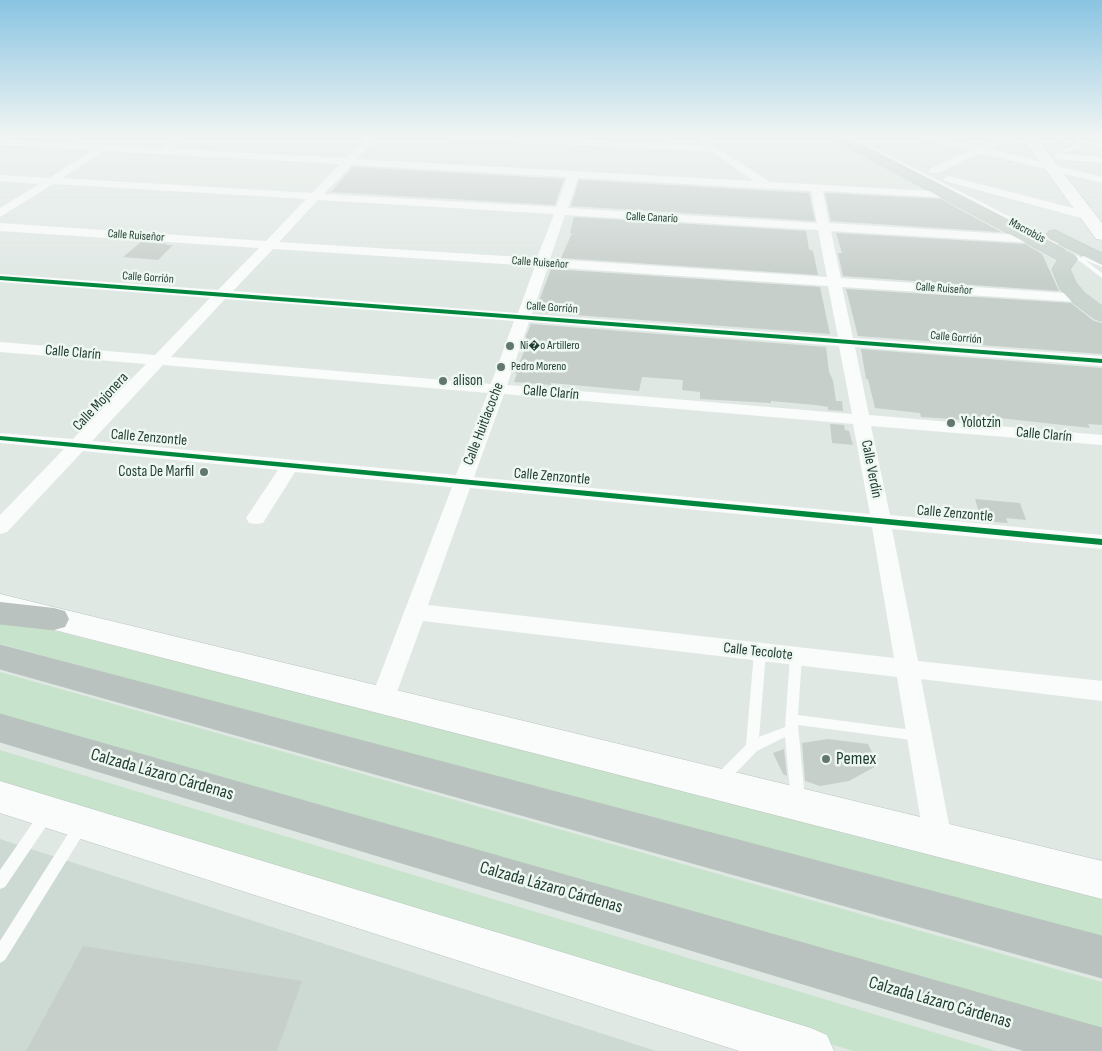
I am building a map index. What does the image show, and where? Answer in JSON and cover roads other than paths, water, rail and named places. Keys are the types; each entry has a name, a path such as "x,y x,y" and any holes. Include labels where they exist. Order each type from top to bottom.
{"highway":[{"path":"0,613 54,619"},
{"path":"0,657 1102,957"},
{"name":"Calzada Lázaro Cárdenas","path":"0,728 1102,1051"}],"main road":[{"path":"930,184 1034,240 1082,256"},
{"path":"959,184 1082,256"},
{"path":"1070,184 1102,236"},
{"path":"1082,184 1090,195"},
{"path":"1102,244 1061,269 1063,277 1079,298 1102,315"},
{"path":"0,605 798,806 1102,880"},
{"path":"0,797 811,1051"}],"street":[{"path":"0,213 46,184"},
{"name":"Calle Canario","path":"98,184 1034,240"},
{"name":"Calle Mojonera","path":"0,527 326,184"},
{"name":"Calle Huitlacoche","path":"382,701 498,388 570,184"},
{"path":"768,184 950,195"},
{"path":"874,190 904,187 909,184"},
{"path":"971,184 1088,216"},
{"name":"Calle Verdín","path":"816,187 881,521 938,840"},
{"name":"Calle Ruiseñor","path":"0,228 1079,298"},
{"name":"Calle Gorrión","path":"0,278 1102,361"},
{"name":"Calle Clarín","path":"0,347 861,418 1102,440"},
{"name":"Calle Zenzontle","path":"0,438 1102,542"},
{"path":"256,518 291,464"},
{"name":"Calle Tecolote","path":"415,612 1102,691"}],"lane":[{"name":"Macrobús","path":"940,184 1102,265"},
{"name":"Macrobús","path":"943,184 1082,256 1102,276"},
{"path":"752,747 760,653"},
{"path":"796,657 792,724 798,806"},
{"path":"715,785 752,747 792,724 919,736"},
{"path":"0,882 65,817"},
{"path":"0,955 65,817"}],"place":[{"name":"Ni�o Artillero","path":"510,346"},
{"name":"Pedro Moreno","path":"501,367"},
{"name":"alison","path":"443,381"},
{"name":"Yolotzin","path":"951,423"},
{"name":"Costa De Marfil","path":"204,472"},
{"name":"Pemex","path":"826,759"}]}
